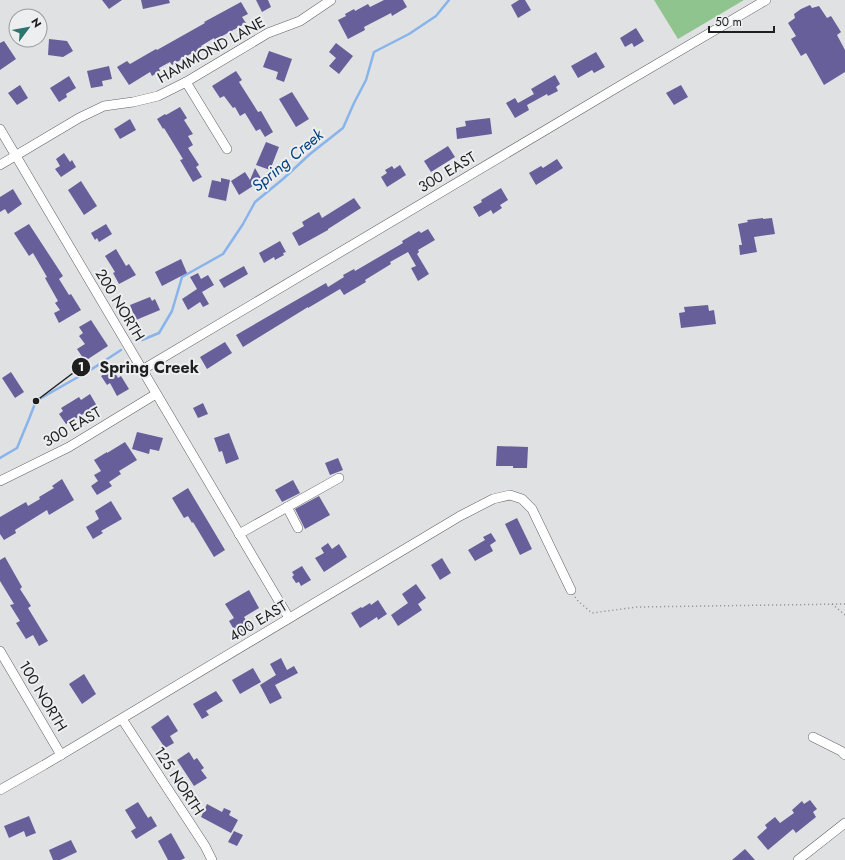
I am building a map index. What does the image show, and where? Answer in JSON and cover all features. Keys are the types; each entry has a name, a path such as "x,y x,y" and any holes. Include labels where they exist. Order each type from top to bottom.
{"street":[{"name":"HAMMOND LANE","path":"0,165 79,118 104,106 133,102 158,96 186,82 268,33 300,21 331,0"},
{"name":"300 EAST","path":"142,370 766,0"},
{"path":"186,82 227,149"},
{"name":"200 NORTH","path":"0,129 289,618"},
{"name":"300 EAST","path":"0,481 69,446 156,394"},
{"path":"239,534 339,478"},
{"name":"400 EAST","path":"0,790 122,719 460,516 493,499 510,495 522,499 532,509 571,590"},
{"path":"287,507 298,528"},
{"name":"100 NORTH","path":"0,651 61,755"},
{"name":"125 NORTH","path":"122,719 212,860"},
{"path":"813,737 841,751 845,755"},
{"path":"798,860 845,823"}],"path":[{"path":"571,590 578,601 592,613 637,608 845,604"},
{"path":"832,604 845,614"}],"green space":[{"path":"654,0 744,0 678,39"}],"building":[{"path":"102,0 122,0 109,9"},
{"path":"141,0 169,0 170,3 143,9"},
{"path":"256,0 268,0 271,7 262,12"},
{"path":"384,0 403,0 407,7 392,16 391,13 364,27 365,30 348,39 338,20 346,16 345,14 354,9 355,11 368,4 370,7"},
{"path":"519,0 525,0 531,10 518,18 511,5"},
{"path":"241,2 248,14 242,17 246,23 215,40 214,38 201,46 202,48 193,54 192,53 172,65 170,62 159,68 160,71 152,76 150,72 129,85 117,67 127,61 130,64 156,49 157,50"},
{"path":"810,5 812,8 819,6 827,18 831,16 841,32 837,35 845,50 845,72 824,85 806,53 801,56 791,39 796,36 788,23 795,18 794,14"},
{"path":"636,28 644,41 634,47 632,43 625,47 620,38"},
{"path":"49,39 67,41 73,51 63,57 48,55"},
{"path":"4,41 16,59 0,70 0,43"},
{"path":"336,43 353,56 339,74 329,66 336,58 329,52"},
{"path":"269,51 292,59 284,82 276,79 278,72 263,67"},
{"path":"596,52 605,67 594,73 592,70 578,78 571,66"},
{"path":"109,66 112,79 102,81 103,86 91,88 87,71"},
{"path":"236,71 242,80 239,82 258,112 261,111 273,132 265,137 260,129 256,131 245,113 240,116 235,107 233,108 224,96 220,98 212,86"},
{"path":"555,75 560,84 556,87 558,91 548,96 547,94 527,105 529,110 515,118 506,103 515,98 518,103 534,94 531,89"},
{"path":"69,76 76,88 66,94 67,97 59,102 50,88"},
{"path":"20,85 28,98 17,105 8,93"},
{"path":"681,85 688,97 674,105 666,93"},
{"path":"292,92 309,119 296,127 279,99"},
{"path":"180,107 187,118 184,120 193,134 188,136 193,145 188,148 199,165 196,167 202,177 193,182 180,160 183,159 157,119"},
{"path":"490,118 492,134 457,139 456,128 466,126 465,121"},
{"path":"130,119 136,130 120,139 114,129"},
{"path":"266,142 279,147 270,170 256,165"},
{"path":"448,146 455,157 431,172 424,161"},
{"path":"64,153 70,162 72,160 76,167 61,177 55,169 60,166 56,159"},
{"path":"557,159 563,168 536,185 529,173 541,166 543,168"},
{"path":"400,165 406,175 387,187 381,177 387,173 385,170 392,166 394,169"},
{"path":"255,168 262,180 239,195 231,181 245,172 250,180"},
{"path":"221,178 230,180 226,201 208,197 212,180 221,182"},
{"path":"81,181 97,206 84,215 68,190"},
{"path":"501,188 508,200 500,205 502,208 493,214 491,210 479,217 473,207 482,202 481,200"},
{"path":"13,189 22,204 8,214 5,209 0,212 0,197"},
{"path":"354,198 361,208 328,230 299,246 292,233 304,226 302,222 319,212 322,218"},
{"path":"772,218 775,234 754,237 757,252 740,255 739,245 742,245 738,224 748,222 747,220"},
{"path":"29,224 63,276 59,279 81,310 59,323 54,313 60,310 55,303 58,301 45,278 47,277 33,253 29,256 14,233"},
{"path":"106,224 112,234 99,242 97,238 95,240 91,233"},
{"path":"428,229 435,240 418,250 419,252 417,254 429,274 418,281 411,268 416,266 408,252 390,262 391,264 365,280 366,282 344,295 340,289 243,347 236,335 326,283 328,287 344,277 343,275 354,269 355,271 403,243 402,241 419,231 421,233"},
{"path":"280,241 286,252 283,253 284,255 275,260 274,257 264,263 259,253"},
{"path":"116,249 126,266 129,264 136,275 119,284 113,273 115,272 105,256"},
{"path":"181,259 187,273 162,286 155,272"},
{"path":"244,266 248,274 224,288 219,280"},
{"path":"198,273 201,279 208,275 214,285 202,292 209,304 203,307 200,302 188,310 182,299 197,289 190,277"},
{"path":"150,297 152,301 155,299 160,310 136,320 130,305"},
{"path":"708,305 709,311 714,310 716,324 681,328 679,313 685,312 684,307"},
{"path":"91,320 108,346 85,361 77,349 85,344 79,336 83,333 79,327"},
{"path":"225,342 232,353 207,369 200,357"},
{"path":"113,369 118,378 121,376 129,389 117,396 110,383 107,385 101,376"},
{"path":"11,372 24,392 15,398 2,378"},
{"path":"90,394 97,406 66,424 59,414 63,411 61,408 79,397 81,400"},
{"path":"203,403 208,414 198,418 193,408"},
{"path":"137,432 163,438 159,451 150,449 149,454 132,449"},
{"path":"229,433 239,459 226,464 222,451 219,452 214,438"},
{"path":"125,442 137,460 119,471 121,474 109,482 112,486 97,495 91,486 98,481 94,475 101,471 94,460"},
{"path":"497,446 528,447 527,468 496,466"},
{"path":"338,458 343,470 330,475 325,463"},
{"path":"62,479 74,500 49,515 47,510 15,530 16,533 4,540 0,534 0,517 26,502 28,506 40,499 39,497 54,488 52,486"},
{"path":"293,480 300,493 282,502 275,490"},
{"path":"188,488 225,550 214,557 193,522 192,523 188,516 184,518 172,498"},
{"path":"319,496 330,515 305,529 295,509"},
{"path":"111,501 122,519 101,531 103,533 93,539 86,527 99,519 95,511"},
{"path":"517,518 532,549 520,555 505,524"},
{"path":"491,533 496,541 490,545 493,551 475,561 468,550 485,540 483,537"},
{"path":"328,543 332,549 339,544 347,557 324,572 315,558 324,553 321,548"},
{"path":"5,557 22,587 20,589 31,606 28,608 48,641 39,646 33,635 26,639 16,623 20,621 10,605 14,604 0,581 0,560"},
{"path":"442,558 451,573 440,580 431,565"},
{"path":"302,566 311,580 301,586 299,582 296,583 292,577 294,575 292,572"},
{"path":"416,584 426,598 418,604 422,610 398,626 391,615 408,603 402,594"},
{"path":"249,590 259,608 244,617 250,627 237,635 229,621 234,618 225,604"},
{"path":"378,600 387,614 378,620 377,617 360,628 351,613 370,603 371,605"},
{"path":"281,658 287,670 294,666 298,673 275,685 282,698 270,704 260,685 276,675 270,664"},
{"path":"253,668 261,682 240,694 232,680"},
{"path":"84,674 96,694 82,704 69,684"},
{"path":"216,691 223,701 206,711 209,715 202,719 193,704"},
{"path":"168,715 178,731 170,736 174,743 165,748 151,727"},
{"path":"189,752 194,760 197,758 204,768 201,770 207,778 194,786 177,760"},
{"path":"810,800 817,809 813,812 816,817 796,833 793,829 768,850 757,837 767,828 765,825 775,817 780,823 794,813 792,810 802,801 804,804"},
{"path":"138,802 148,818 151,816 157,826 136,839 131,831 136,828 125,810"},
{"path":"207,804 222,812 224,808 231,811 229,815 238,820 231,833 201,817"},
{"path":"29,816 36,833 26,837 24,831 9,838 4,826"},
{"path":"234,831 243,835 237,846 228,842"},
{"path":"171,833 185,858 181,860 168,860 158,841"},
{"path":"71,840 77,852 60,860 53,860 49,850"},
{"path":"745,849 755,860 732,860"}],"waterway":[{"name":"Spring Creek","path":"142,340 159,333 172,311 182,277 223,254 243,224 255,202 310,154 343,128 366,80 374,52 409,34 436,16 449,0"},
{"name":"Spring Creek","path":"0,458 17,448 36,401 92,369 121,350"}],"place":[{"name":"Spring Creek","path":"36,401"}]}
